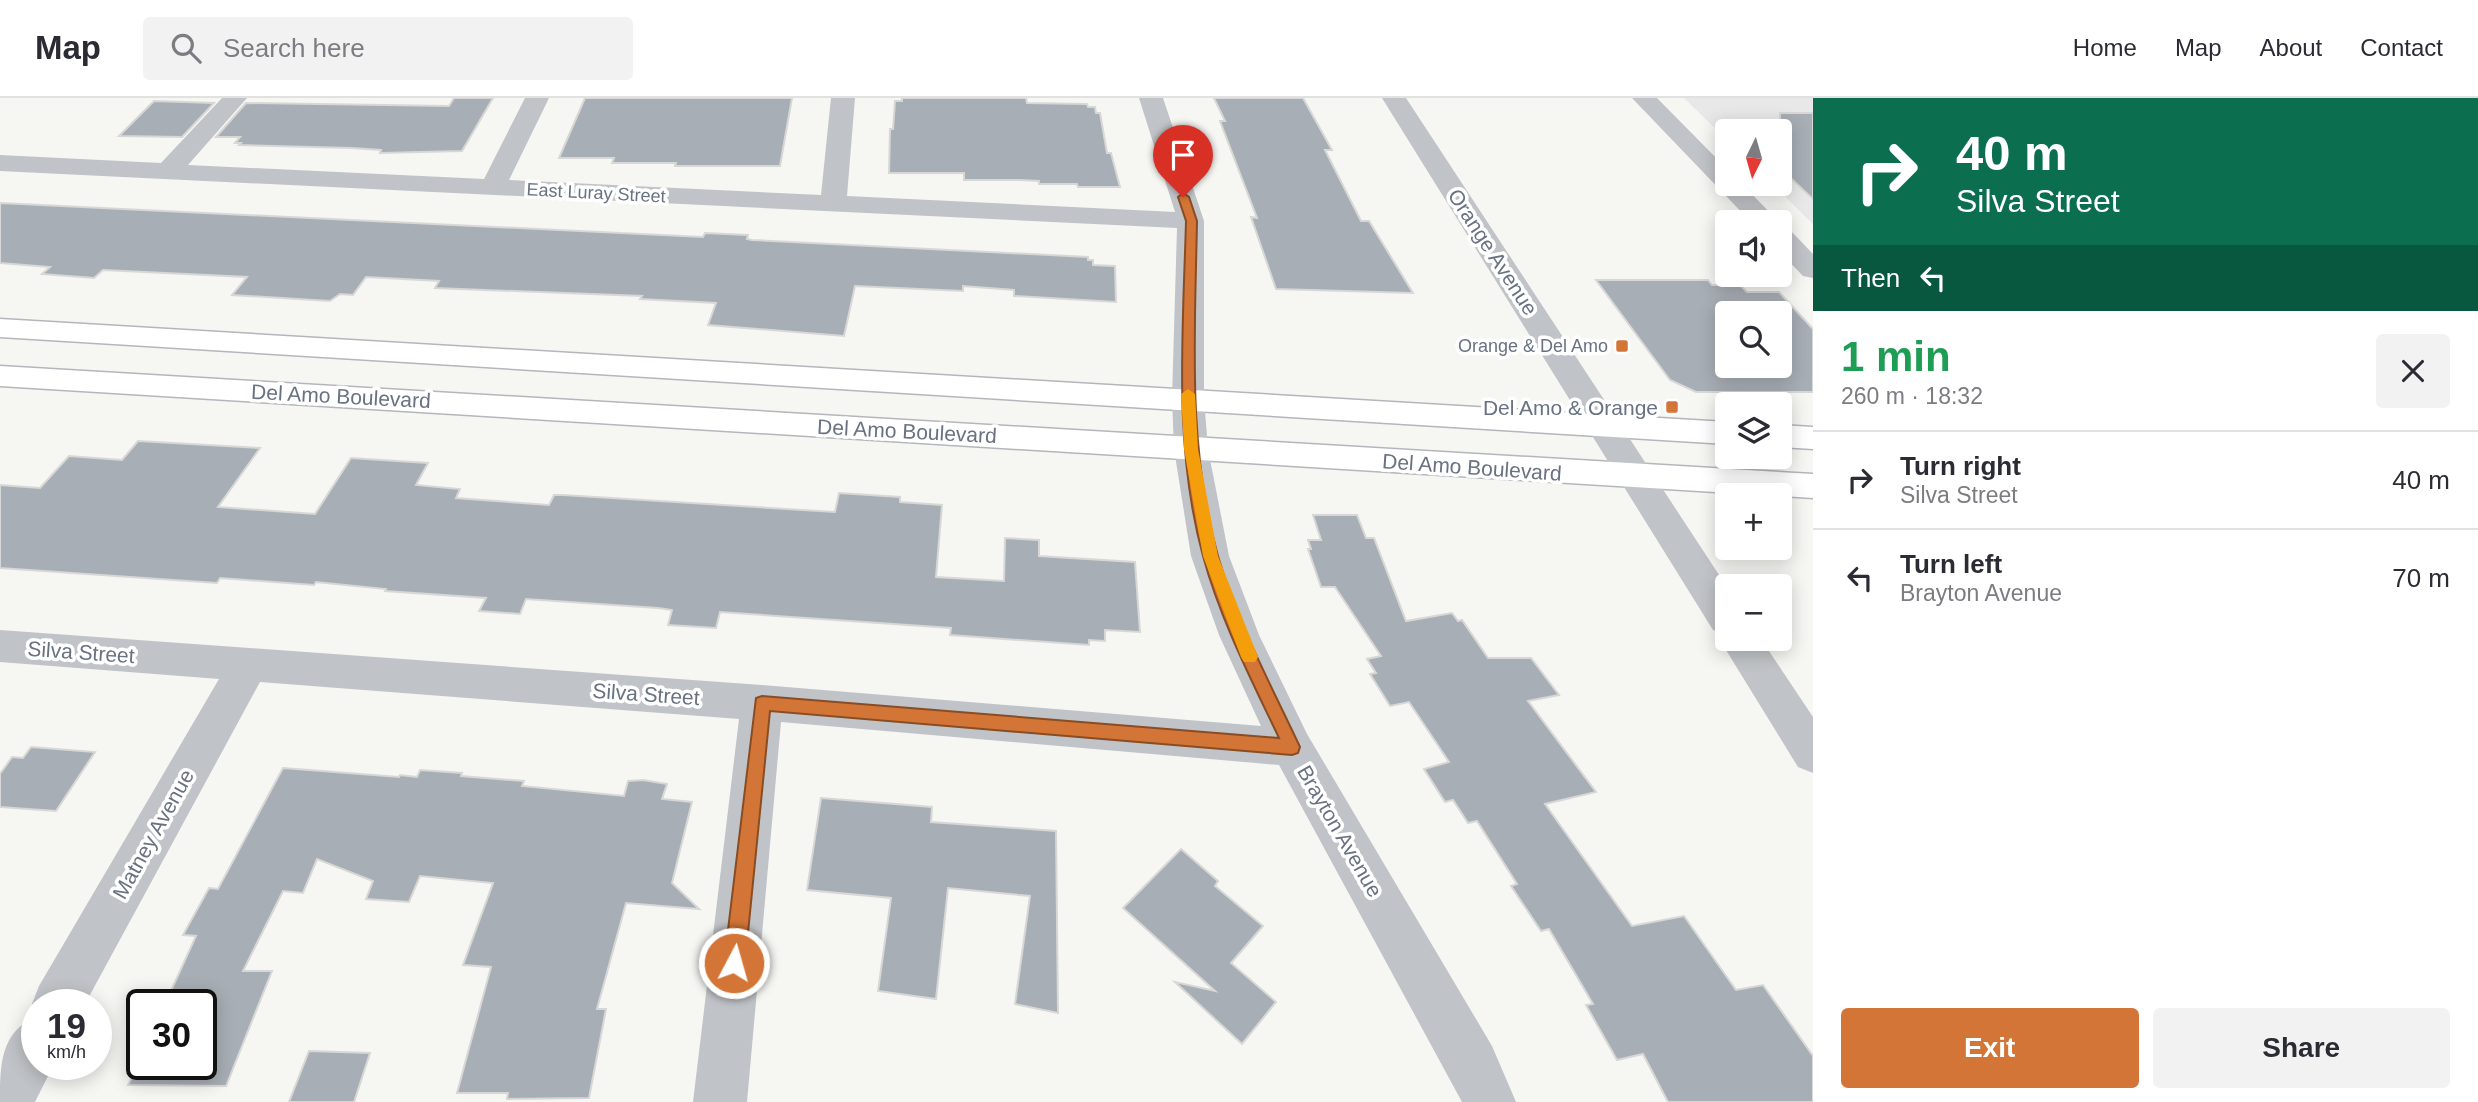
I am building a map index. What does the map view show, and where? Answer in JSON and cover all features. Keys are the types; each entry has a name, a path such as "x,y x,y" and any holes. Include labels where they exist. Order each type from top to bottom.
{"main road":[{"path":"0,328 1188,398 1715,432"},
{"name":"Del Amo Boulevard","path":"0,376 1813,486"},
{"path":"1792,437 1813,438"}],"street":[{"path":"169,170 235,98"},
{"path":"492,188 537,98"},
{"path":"833,204 843,98"},
{"name":"Brayton Avenue","path":"1151,98 1191,221 1188,398 1191,449 1210,556 1239,635 1292,747 1473,1065 1489,1102"},
{"name":"Orange Avenue","path":"1394,98 1715,600"},
{"path":"1644,98 1715,170"},
{"name":"East Luray Street","path":"0,163 1191,221"},
{"path":"1741,196 1754,210"},
{"path":"1792,248 1813,270"},
{"name":"Silva Street","path":"0,646 762,703 1292,747"},
{"path":"1748,651 1813,754"},
{"name":"Matney Avenue","path":"65,989 249,664"},
{"path":"720,1102 762,703"},
{"path":"6,1102 21,1073"}],"shaded area":[{"path":"1684,98 1813,98 1813,224 1784,196 1792,196 1792,119 1715,119 1715,128"}],"building":[{"path":"454,98 493,98 462,151 380,153 381,150 352,148 239,145 241,143 235,143 240,137 216,137 246,103 449,106"},
{"path":"585,98 792,98 780,166 675,166 676,163 612,163 614,158 559,158"},
{"path":"902,98 1026,98 1027,103 1087,104 1088,107 1095,107 1096,113 1100,113 1107,153 1111,153 1120,187 1078,187 1077,184 1039,184 1039,181 1021,180 964,180 964,173 889,173 890,129 893,129 895,101 902,101"},
{"path":"1214,98 1303,98 1332,150 1325,150 1361,221 1369,221 1413,293 1276,289 1251,217 1257,218 1220,121 1225,121"},
{"path":"154,101 214,103 182,137 119,136"},
{"path":"1780,113 1813,113 1813,199 1792,179 1792,119 1780,119"},
{"path":"0,203 703,237 705,233 748,235 747,239 752,240 1088,257 1088,260 1093,260 1093,265 1115,266 1116,302 1014,296 1014,290 963,286 963,291 855,286 844,336 708,325 716,303 640,299 642,296 435,288 439,281 366,277 353,295 340,294 330,301 232,295 247,277 103,270 94,278 42,274 50,267 0,263"},
{"path":"1596,280 1708,280 1715,287 1742,287 1747,292 1779,292 1787,301 1715,301 1715,378 1792,378 1792,306 1813,329 1813,392 1696,392 1670,380"},
{"path":"138,441 260,448 218,507 315,514 351,458 428,463 416,485 460,489 456,498 549,505 554,495 563,495 835,512 839,493 900,497 900,502 942,505 936,577 1004,581 1005,538 1039,540 1039,556 1135,562 1140,632 1105,630 1105,641 1089,640 1089,645 950,635 951,628 720,612 716,628 668,625 672,610 658,608 526,599 520,614 479,611 486,598 385,591 386,589 316,582 314,585 220,578 217,583 0,568 0,485 40,488 69,456 122,460"},
{"path":"1313,515 1357,515 1366,538 1374,538 1406,621 1452,613 1458,621 1462,620 1488,658 1531,658 1559,695 1528,701 1596,792 1545,804 1632,926 1684,916 1736,990 1763,985 1813,1056 1813,1102 1668,1102 1643,1054 1617,1060 1586,1005 1593,1004 1549,929 1541,931 1511,886 1517,884 1477,821 1468,823 1453,800 1445,802 1424,769 1449,762 1409,702 1390,706 1370,674 1376,673 1367,659 1381,656 1335,587 1321,587 1308,549 1311,549 1308,540 1321,540"},
{"path":"31,747 95,752 56,811 0,807 0,774 12,757 23,758"},
{"path":"283,768 399,777 417,777 420,770 462,773 461,776 524,781 522,786 624,796 628,781 643,780 667,784 662,799 692,802 672,883 699,909 626,903 597,1009 606,1009 589,1098 507,1099 508,1093 457,1093 491,967 463,965 493,883 420,876 409,902 366,899 373,881 317,859 303,893 283,891 243,971 272,971 226,1086 128,1085 130,1080 217,1080 217,989 172,989 196,936 183,935 209,888 218,889"},
{"path":"821,798 932,807 931,822 1056,831 1058,1013 1015,1004 1030,896 948,888 936,999 878,991 891,898 807,890"},
{"path":"1181,849 1218,881 1215,886 1263,926 1231,963 1276,1002 1242,1044 1175,982 1215,991 1123,908"},
{"path":"309,1051 370,1053 354,1102 289,1102"}],"slow traffic":[{"path":"1188,394 1191,449 1210,556 1239,635 1250,657"}],"place":[{"name":"Orange & Del Amo","path":"1622,346"},
{"name":"Del Amo & Orange","path":"1672,407"}],"route":[{"path":"734,963 762,703 1292,747 1239,635 1210,556 1191,449 1188,398 1191,221 1183,197"}]}
